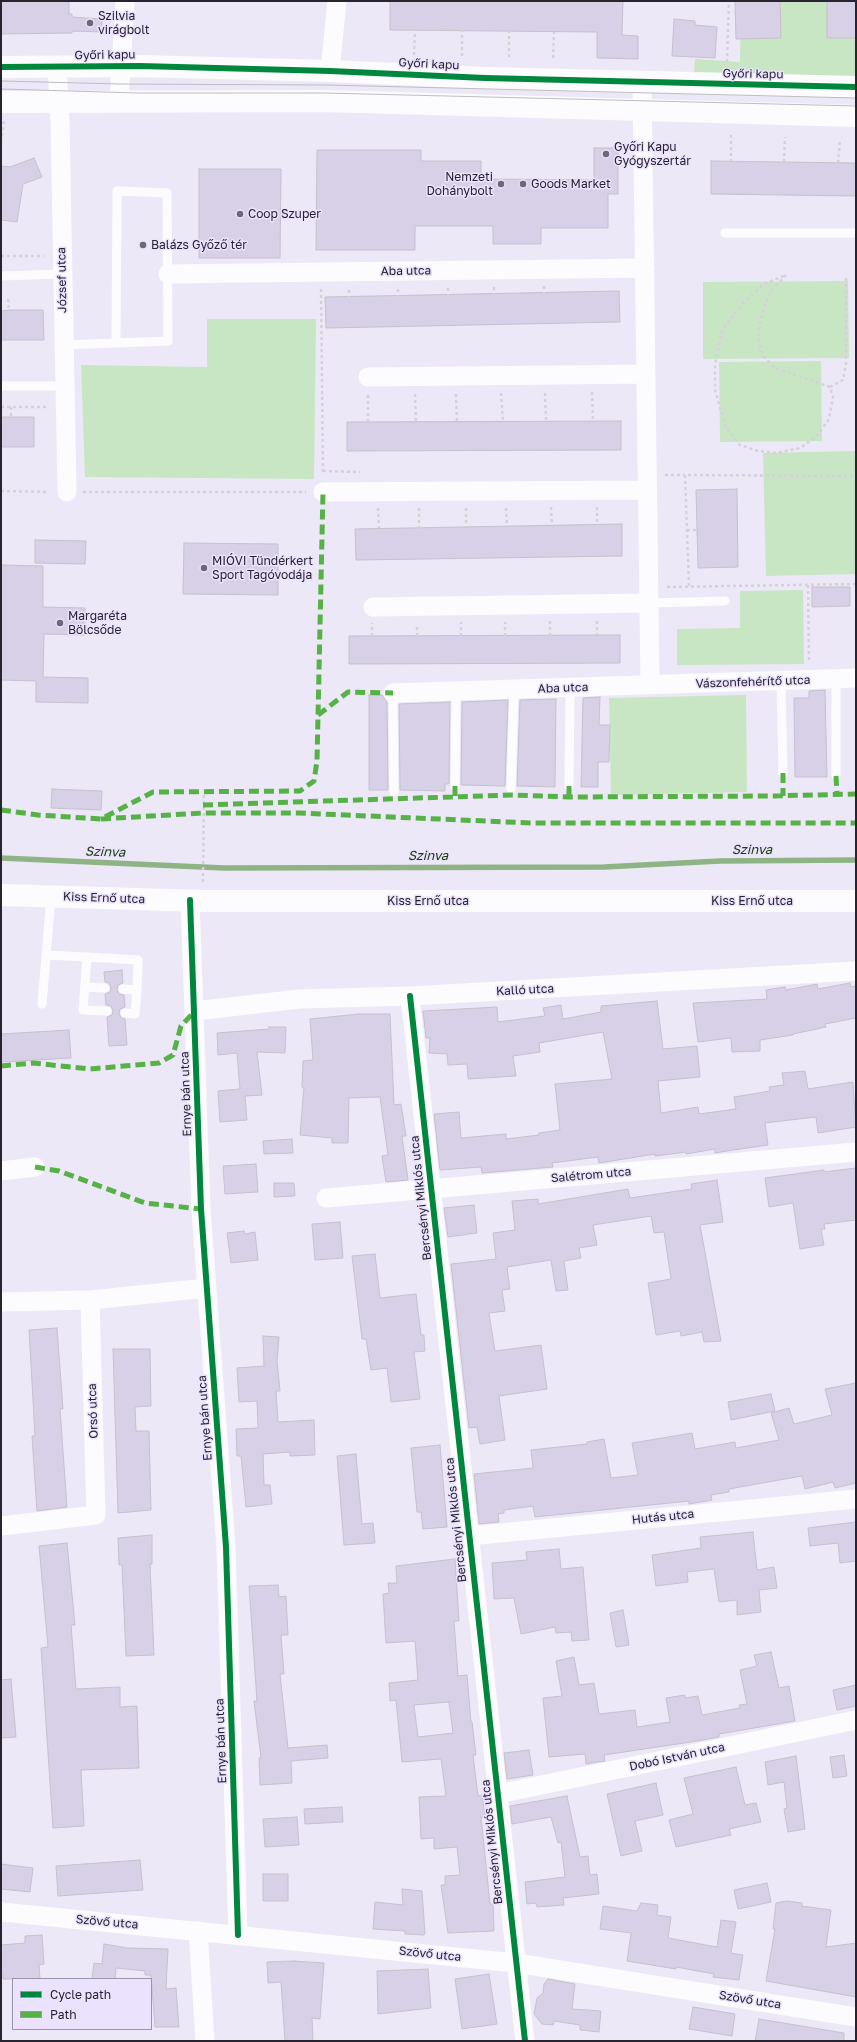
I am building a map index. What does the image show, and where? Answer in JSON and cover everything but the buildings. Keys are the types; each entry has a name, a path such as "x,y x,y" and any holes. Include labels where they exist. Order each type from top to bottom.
{"street":[{"path":"119,102 125,1"},
{"path":"330,71 337,1"},
{"name":"Győri kapu","path":"1,67 121,66 330,71 485,78 856,87"},
{"name":"József utca","path":"57,67 67,492"},
{"path":"642,81 650,685"},
{"path":"3,110 59,101 324,101 856,116"},
{"name":"Aba utca","path":"168,274 645,268"},
{"path":"368,377 646,374"},
{"path":"323,492 648,490"},
{"path":"373,607 649,595"},
{"name":"Vászonfehérítő utca","path":"650,685 856,678"},
{"name":"Aba utca","path":"393,693 650,685"},
{"name":"Kiss Ernő utca","path":"1,894 190,900 856,901"},
{"name":"Ernye bán utca","path":"190,900 201,1209 226,1547 238,1935"},
{"name":"Kalló utca","path":"194,1011 299,999 410,996 856,971"},
{"name":"Bercsényi Miklós utca","path":"410,996 525,2041"},
{"name":"Salétrom utca","path":"326,1198 856,1152"},
{"path":"1,1171 36,1168"},
{"path":"1,1302 90,1300 207,1288"},
{"name":"Orsó utca","path":"1,1526 96,1515 90,1300"},
{"name":"Hutás utca","path":"469,1536 856,1499"},
{"name":"Dobó István utca","path":"498,1794 856,1720"},
{"name":"Szövő utca","path":"1,1912 516,1963 856,2017"},
{"path":"198,1931 205,2041"}],"lane":[{"path":"64,345 116,343 168,341 167,193 117,191 116,343"},
{"path":"725,233 856,233"},
{"path":"1,276 62,274"},
{"path":"1,386 64,386"},
{"path":"649,595 726,602"},
{"path":"836,679 836,776"},
{"path":"781,681 783,773"},
{"path":"569,786 570,688"},
{"path":"511,789 514,690"},
{"path":"455,786 456,691"},
{"path":"393,693 394,792"},
{"path":"42,1004 51,896"},
{"path":"46,955 138,960 135,1014 125,1013"},
{"path":"87,957 83,1010 107,1011"},
{"path":"85,987 105,988"},
{"path":"124,989 137,990"}],"path":[{"path":"727,62 729,1"},
{"path":"414,55 415,30"},
{"path":"462,30 462,56"},
{"path":"508,57 509,31"},
{"path":"553,58 554,32"},
{"path":"1,142 3,110"},
{"path":"731,136 731,161"},
{"path":"784,162 785,137"},
{"path":"838,162 840,139"},
{"path":"1,256 52,256"},
{"path":"1,492 323,492 321,272"},
{"path":"830,387 833,397 829,419 816,437 800,448 776,452 758,451 740,445 726,428 715,390 715,364 722,332 743,303 764,284 786,276 770,292 762,318 758,337 763,356 776,368 830,387 843,380 846,364 846,276"},
{"path":"8,299 8,310"},
{"path":"544,374 546,421"},
{"path":"591,374 593,421"},
{"path":"456,375 457,422"},
{"path":"500,375 503,421"},
{"path":"414,376 416,422"},
{"path":"368,377 368,422"},
{"path":"1,407 54,407"},
{"path":"10,407 11,417"},
{"path":"689,586 685,475 856,476"},
{"path":"687,530 697,530"},
{"path":"808,584 810,680"},
{"path":"649,595 689,586 856,584"},
{"path":"203,876 204,793"}],"green space":[{"path":"741,1 856,1 856,82 694,73 695,59 740,62"},
{"path":"848,281 849,358 703,359 703,282"},
{"path":"207,319 316,319 314,479 85,477 81,365 207,367"},
{"path":"821,361 822,441 720,442 719,362"},
{"path":"856,451 856,574 766,576 763,453"},
{"path":"803,590 804,664 677,665 677,629 740,628 740,591"},
{"path":"746,695 747,792 611,795 609,698"}],"waterway":[{"name":"Szinva","path":"1,858 224,868 604,867 720,861 856,860"}],"tram line":[{"path":"1,81 120,84 327,85 856,98"},
{"path":"1,89 139,93 324,93 856,106"}],"marked path":[{"path":"1,810 38,815 101,819 153,792 300,791 314,781 317,761 323,492"},
{"path":"318,715 348,692 393,693"},
{"path":"783,773 783,796"},
{"path":"836,776 837,794"},
{"path":"455,786 455,796"},
{"path":"569,786 569,797"},
{"path":"203,805 511,795 569,797 856,794"},
{"path":"101,819 203,813 299,813 531,823 856,823"},
{"path":"1,1066 33,1063 90,1069 159,1063 173,1055 181,1026 195,1011"},
{"path":"35,1167 59,1171 145,1203 201,1209"}],"cycle path":[{"path":"1,67 140,66 330,71 485,78 856,87"},
{"path":"190,900 201,1209 226,1547 238,1935"},
{"path":"410,996 525,2041"}],"place":[{"name":"Szilvia virágbolt","path":"90,23"},
{"name":"Győri Kapu Gyógyszertár","path":"606,154"},
{"name":"Nemzeti Dohánybolt","path":"501,184"},
{"name":"Goods Market","path":"523,184"},
{"name":"Coop Szuper","path":"240,214"},
{"name":"Balázs Győző tér","path":"143,245"},
{"name":"MIÓVI Tündérkert Sport Tagóvodája","path":"204,568"},
{"name":"Margaréta Bölcsőde","path":"60,623"}]}
